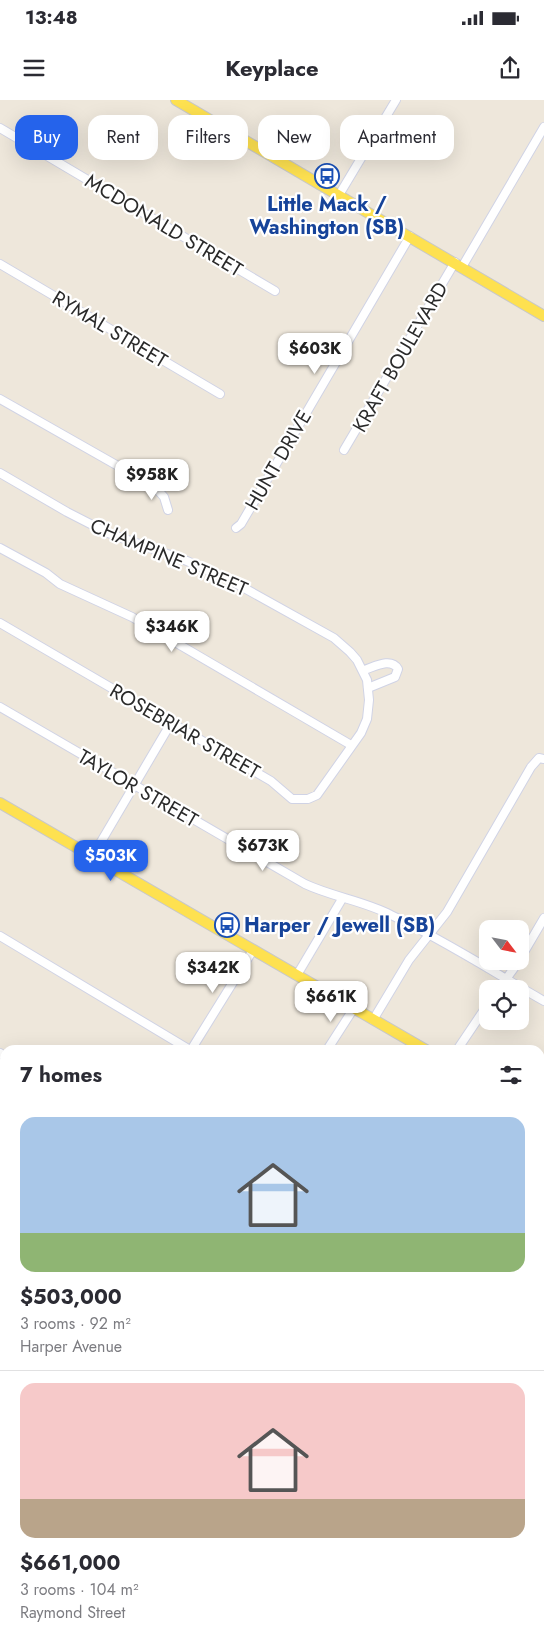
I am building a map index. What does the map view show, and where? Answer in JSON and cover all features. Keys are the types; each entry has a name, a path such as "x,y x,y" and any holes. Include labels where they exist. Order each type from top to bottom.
{"main road":[{"path":"176,100 544,316"},
{"path":"0,803 417,1045"}],"street":[{"path":"339,195 396,100"},
{"name":"KRAFT BOULEVARD","path":"344,450 544,127"},
{"name":"MCDONALD STREET","path":"0,128 276,291"},
{"name":"HUNT DRIVE","path":"236,528 241,524 410,236"},
{"name":"RYMAL STREET","path":"0,264 220,394"},
{"path":"0,399 147,483 160,492 168,510"},
{"name":"CHAMPINE STREET","path":"0,473 67,512 108,533 187,561 257,594 334,638 350,652 364,670 368,688 367,719 361,733 351,745"},
{"path":"0,560 2,550 46,574 60,584 132,617 351,745"},
{"name":"ROSEBRIAR STREET","path":"0,623 271,781 289,798 297,800 308,799 317,795 351,745"},
{"path":"364,670 390,663 396,665 398,670 392,679 368,688"},
{"name":"TAYLOR STREET","path":"0,707 305,884 342,899 378,909 430,934 507,980"},
{"path":"92,857 171,723"},
{"path":"373,1020 409,960 446,912 531,767 542,759"},
{"path":"297,975 342,899"},
{"path":"529,943 544,918"},
{"path":"0,936 183,1045"},
{"path":"194,1045 253,950"},
{"path":"507,980 513,970"},
{"name":"TAYLOR STREET","path":"529,992 544,1001"},
{"path":"330,1045 354,1008"},
{"path":"460,1045 479,1017"}],"place":[{"name":"Little Mack / Washington (SB)","path":"327,176"},
{"name":"Harper / Jewell (SB)","path":"227,925"}]}
